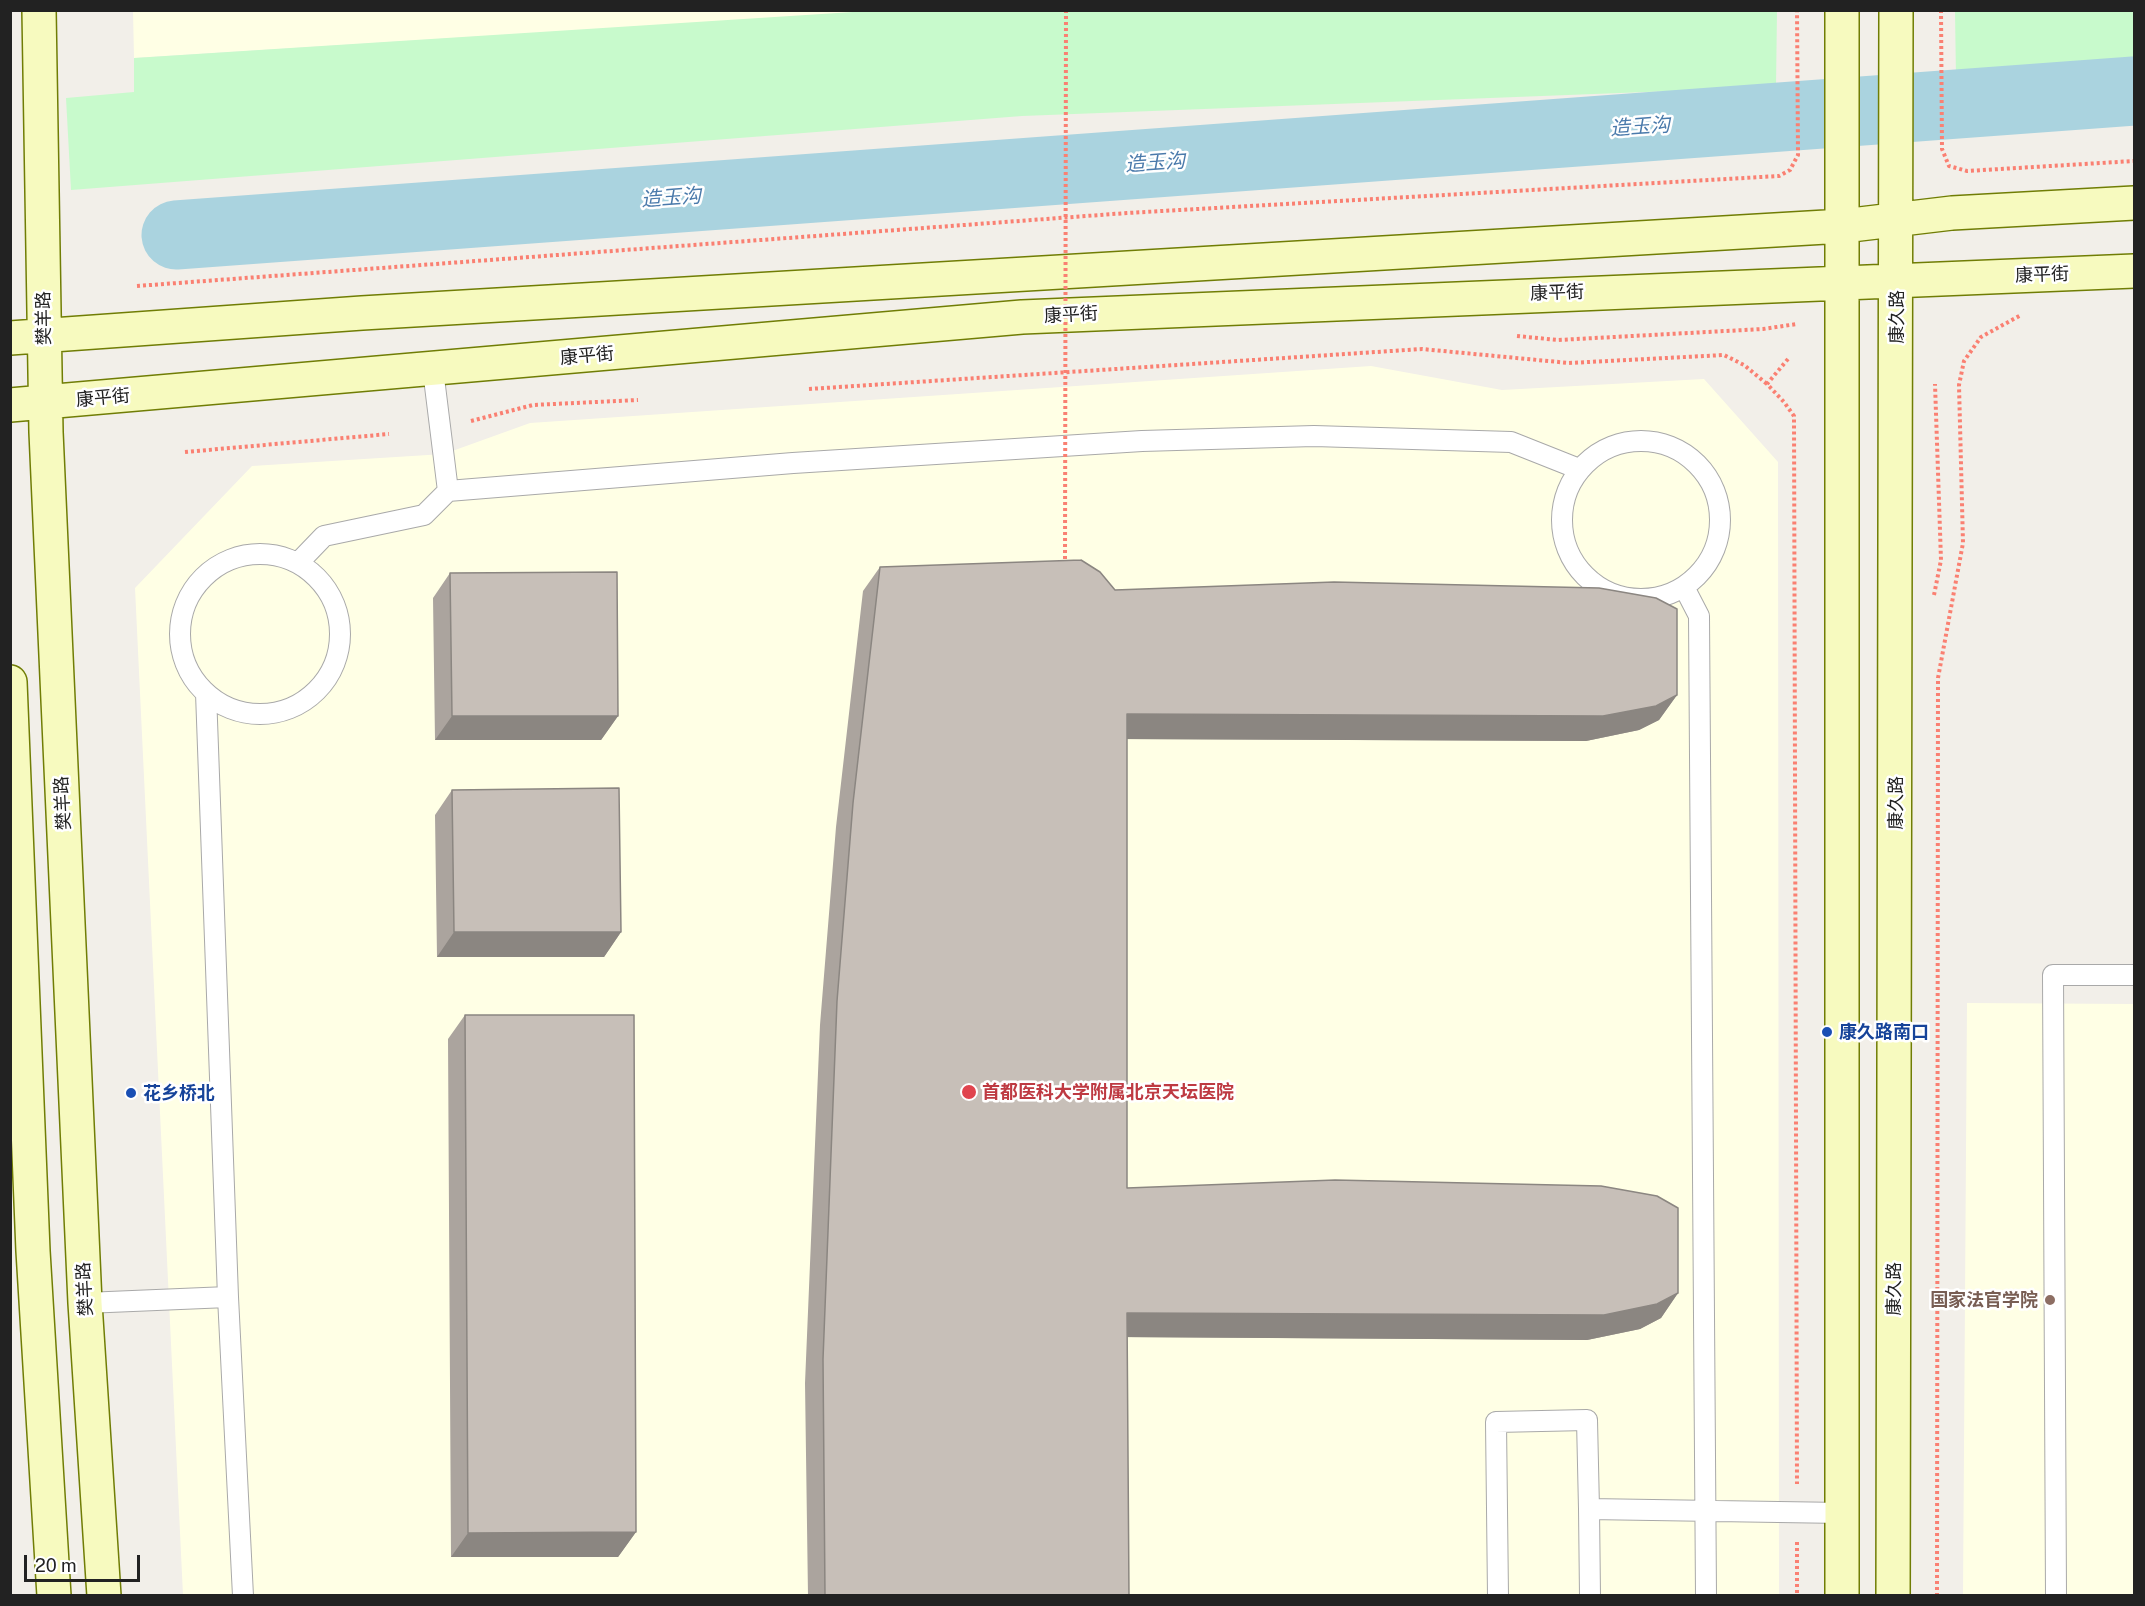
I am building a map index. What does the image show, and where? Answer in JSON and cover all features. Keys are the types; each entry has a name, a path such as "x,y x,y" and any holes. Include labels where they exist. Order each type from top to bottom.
{"street":[{"name":"樊羊路","path":"39,10 46,403 85,1303 104,1596"},
{"path":"1842,10 1842,1596"},
{"name":"康久路","path":"1893,1596 1896,10"},
{"path":"10,338 398,311 1843,226 1952,213 2134,203"},
{"name":"康平街","path":"10,405 1022,317 2134,271"},
{"path":"10,682 33,1251 54,1596"}],"lane":[{"path":"433,370 448,491"},
{"path":"298,563 324,536 424,515 448,491 851,459 1142,441 1314,436 1511,442 1579,469"},
{"path":"1625,441 1653,441 1679,450 1700,467 1715,491 1721,517 1717,544 1704,569 1684,587 1660,597 1636,600 1611,594 1590,582 1573,562 1563,540 1562,523 1566,491 1579,469 1600,451 1625,441"},
{"path":"248,555 274,555 298,563 320,580 334,602 340,629 338,656 326,680 307,699 282,711 255,714 228,708 206,693 190,672 181,648 180,623 188,598 203,578 224,562 248,555"},
{"path":"1684,587 1699,616 1706,1596"},
{"path":"206,693 228,1298 243,1596"},
{"path":"2056,1596 2053,975 2134,975"},
{"path":"85,1303 228,1298"},
{"path":"1498,1596 1496,1422 1587,1420 1590,1596"},
{"path":"1589,1509 1842,1513"}],"path":[{"path":"1065,571 1066,10"},
{"path":"137,286 1127,213 1779,176 1790,170 1798,155 1797,10"},
{"path":"1941,10 1942,149 1949,166 1968,171 2134,161"},
{"path":"1937,1596 1938,678 1963,543 1959,385 1964,361 1981,337 2016,315 2028,314"},
{"path":"1513,335 1558,340 1581,339 1763,329 1843,318"},
{"path":"1057,348 1069,347"},
{"path":"809,389 1422,349 1569,363 1724,355 1744,364 1784,402 1794,416 1797,1596"},
{"path":"1767,384 1788,359"},
{"path":"471,421 533,405 638,400"},
{"path":"185,452 389,434"}],"shaded area":[{"path":"133,10 884,11 134,58"},
{"name":"首都医科大学附属北京天坛医院","path":"1371,366 1502,390 1704,379 1778,462 1779,1595 183,1595 135,588 252,466 444,454 530,423"},
{"name":"国家法官学院","path":"1967,1003 2134,1004 2134,1595 1963,1596"}],"green space":[{"path":"884,10 1777,11 1776,87 1022,116 71,190 66,98 134,92 134,58"},
{"path":"1955,11 2134,11 2134,64 1956,78"}],"building":[{"path":"1081,560 1100,572 1115,590 1334,582 1599,588 1656,598 1677,609 1677,695 1656,706 1603,716 1127,714 1127,1188 1335,1180 1601,1186 1657,1196 1678,1208 1678,1293 1657,1304 1604,1315 1127,1313 1129,1596 825,1596 823,1359 837,1001 853,803 880,567"},
{"path":"617,572 618,716 452,716 450,573"},
{"path":"619,788 621,932 454,932 452,790"},
{"path":"465,1015 634,1015 636,1532 468,1533"}],"waterway":[{"name":"造玉沟","path":"176,235 2134,91"}],"place":[{"name":"康久路南口","path":"1827,1032"},
{"name":"首都医科大学附属北京天坛医院","path":"969,1092"},
{"name":"花乡桥北","path":"131,1093"},
{"name":"国家法官学院","path":"2050,1300"}]}
